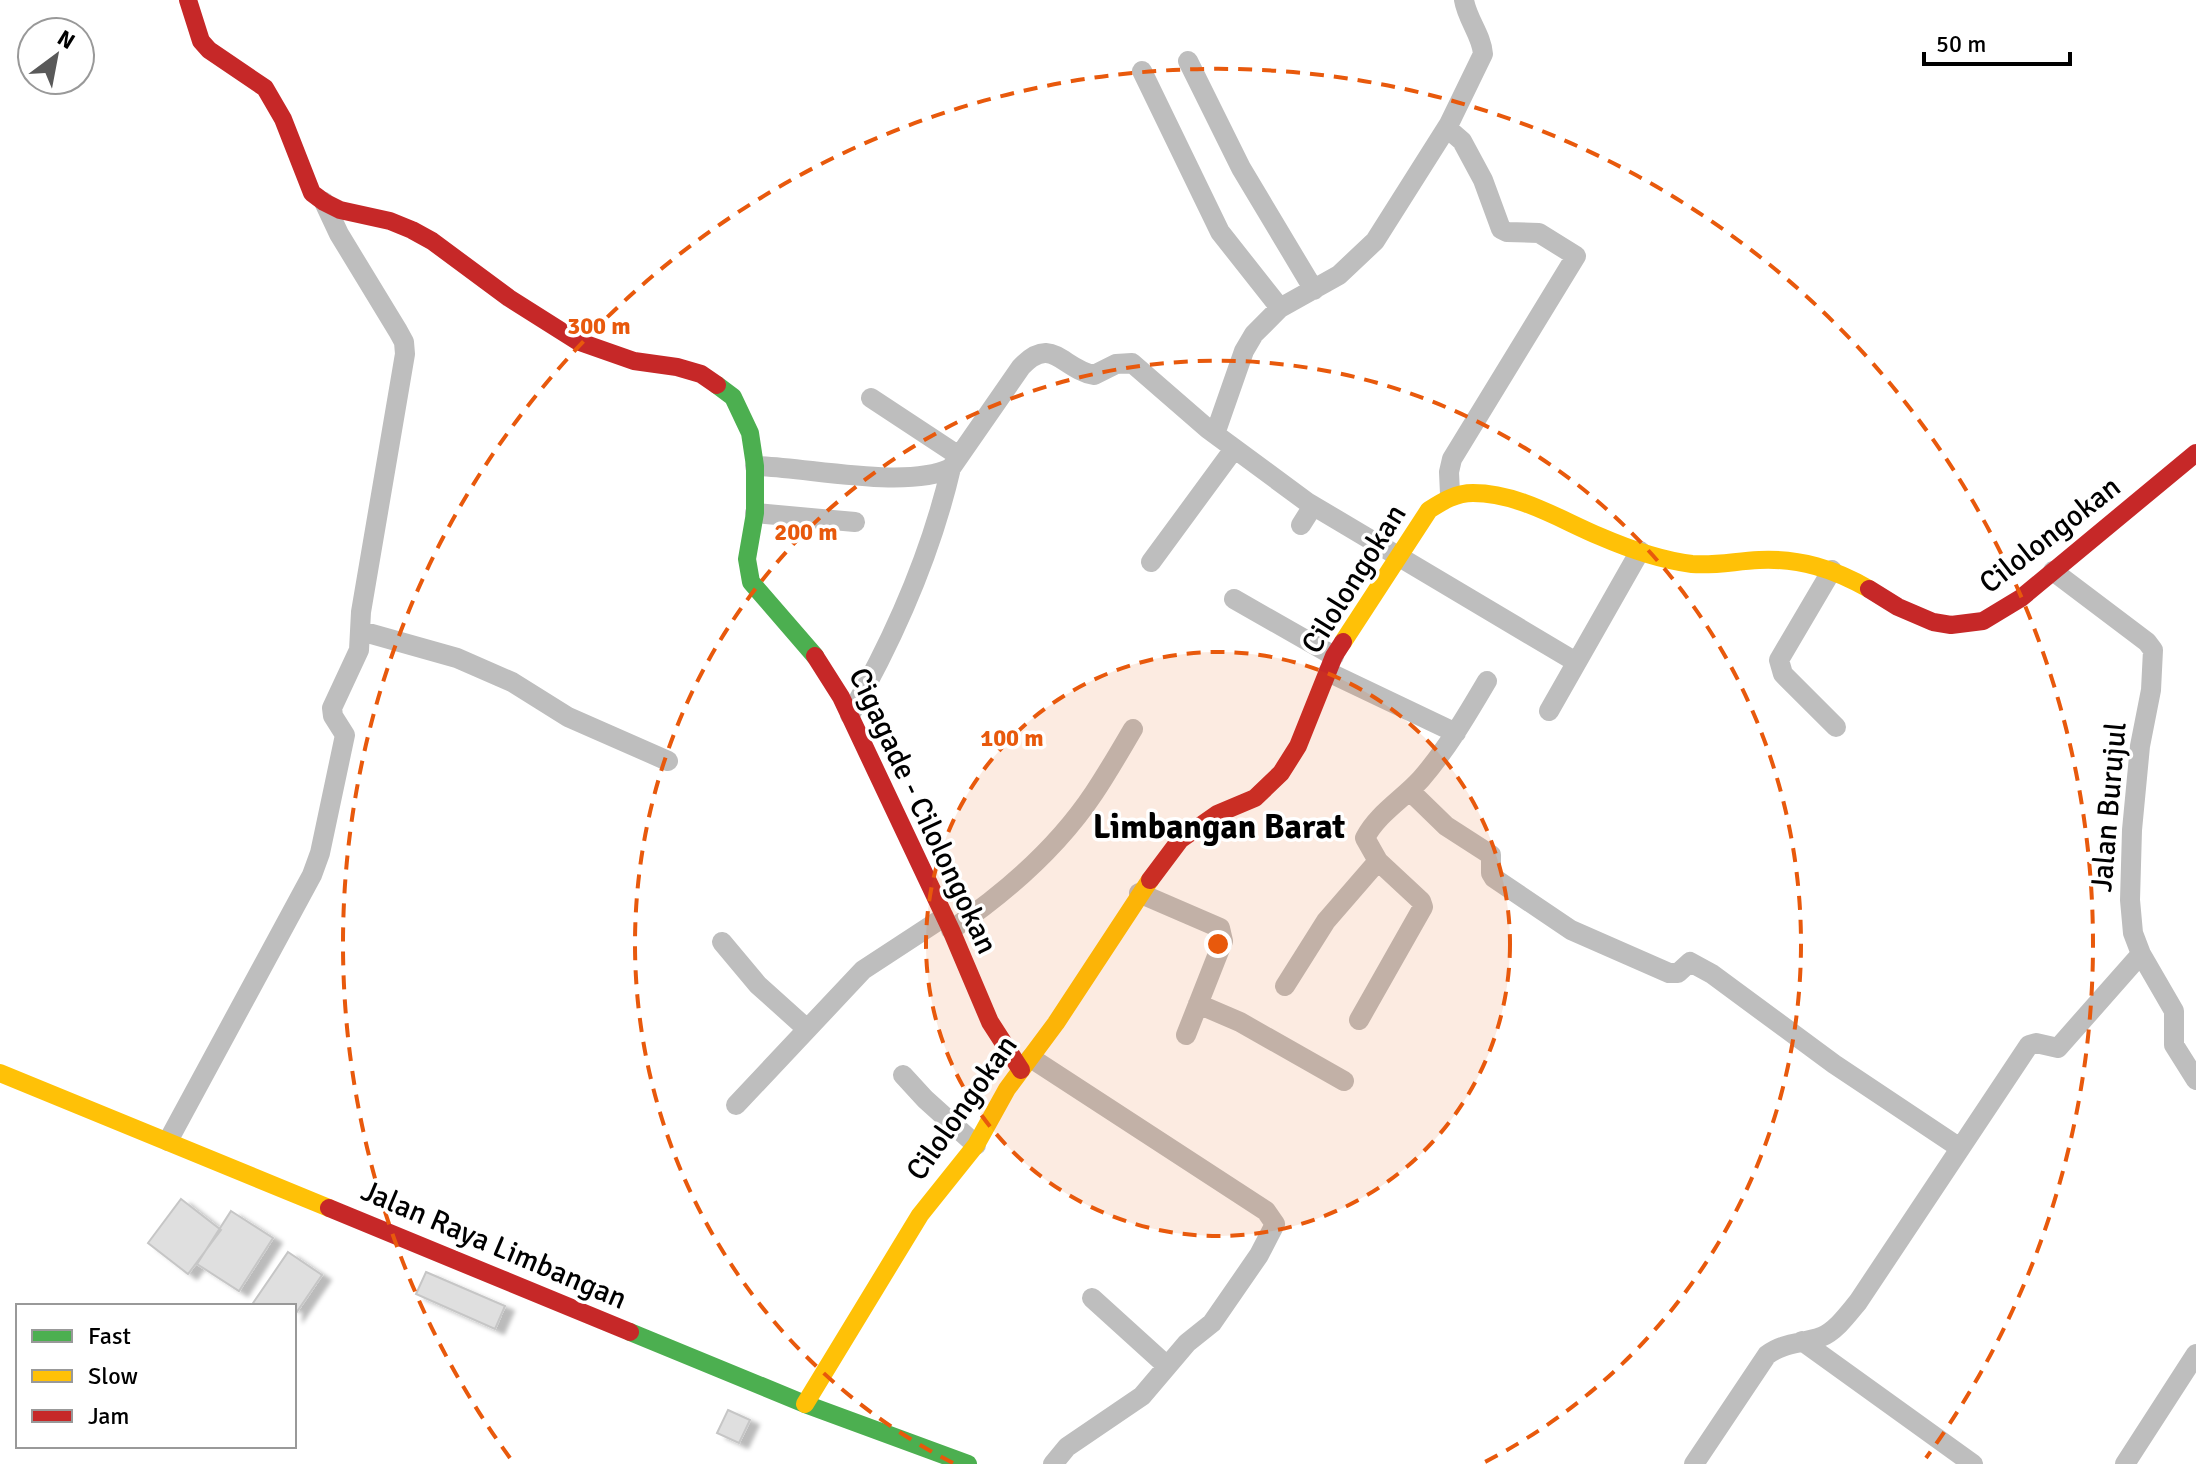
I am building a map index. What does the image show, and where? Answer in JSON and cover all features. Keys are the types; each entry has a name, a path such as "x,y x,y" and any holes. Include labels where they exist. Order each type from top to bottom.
{"main road":[{"path":"188,0 196,31 209,50 265,88 283,119 312,193 324,202"},
{"name":"Cigagade - Cilolongokan","path":"324,202 412,230 577,341 601,352 634,361 701,374 733,397 750,433 755,466 755,513 747,559 751,582 808,646 825,670 850,715 990,1022 1026,1064"},
{"name":"Cilolongokan","path":"805,1404 920,1215 976,1145 1007,1089 1139,893 1180,840 1217,814 1255,798 1281,773 1298,746 1331,664 1429,510 1443,497 1469,491 1506,497 1640,551 1700,565 1783,560 1832,570 1926,620 1954,625 1986,620 2021,597 2196,453"},
{"name":"Jalan Raya Limbangan","path":"0,1073 805,1404 968,1464"}],"street":[{"path":"1215,434 1244,351 1259,327 1280,308 1339,275 1375,241 1448,126 1483,54 1464,0"},
{"path":"1188,61 1241,168 1314,290"},
{"path":"1142,71 1220,232 1280,308"},
{"path":"1448,126 1464,145 1483,180 1501,229 1539,233 1576,256 1452,459 1450,494"},
{"path":"168,1141 316,864 345,735 333,716 332,708 356,658 405,354 404,342 339,234 324,202"},
{"path":"850,715 877,667 909,596 955,462 1021,367 1036,354 1044,352 1089,375 1116,364 1132,363 1215,434 1313,506 1576,662"},
{"path":"871,398 955,462"},
{"path":"1151,562 1234,449"},
{"path":"755,466 890,476 938,474 955,462"},
{"path":"1301,525 1313,506"},
{"path":"755,513 855,522"},
{"path":"1549,711 1640,551"},
{"path":"1832,570 1779,660 1783,674 1836,727"},
{"name":"Jalan Burujul","path":"2053,571 2147,642 2153,650 2151,690 2140,746 2132,830 2130,900 2133,933 2141,954 2174,1011 2174,1045 2196,1080"},
{"path":"1234,599 1331,664 1456,733"},
{"path":"361,631 457,658 528,690 568,717 668,761"},
{"path":"1359,1020 1423,907 1421,901 1378,861 1365,838 1374,825 1410,791 1456,733 1487,681"},
{"path":"736,1105 863,970 989,904 1047,849 1093,796 1133,729"},
{"path":"1410,791 1446,826 1491,855 1494,878 1563,925 1669,973 1678,973 1690,962 1712,974 1834,1064 1960,1148"},
{"path":"1285,986 1326,921 1378,861"},
{"path":"1139,893 1220,928 1223,941 1186,1035"},
{"path":"722,942 758,985 807,1029"},
{"path":"1694,1464 1767,1355 1782,1345 1822,1337 1858,1302 2029,1045 2036,1043 2058,1048 2141,954"},
{"path":"1198,1004 1240,1022 1344,1081"},
{"path":"1026,1064 1272,1217 1275,1224 1224,1307 1207,1328 1192,1338 1142,1396 1067,1447 1053,1464"},
{"path":"903,1075 976,1145"},
{"path":"1092,1298 1167,1366"},
{"path":"1802,1341 1973,1464"},
{"path":"2125,1464 2196,1354"}],"building":[{"path":"181,1199 221,1230 188,1274 148,1243"},
{"path":"231,1211 273,1238 239,1291 197,1264"},
{"path":"288,1252 322,1275 296,1313 296,1304 252,1304"},
{"path":"426,1272 505,1306 495,1329 416,1294"},
{"path":"728,1410 750,1420 739,1443 717,1433"}],"traffic: fast":[{"path":"717,385 733,397 750,433 755,466 755,513 747,559 751,582 815,656"},
{"path":"630,1332 805,1404 968,1464"}],"traffic: slow":[{"path":"1343,642 1429,510 1467,493 1490,494 1522,502 1599,536 1668,560 1692,564 1759,560 1803,563 1843,576 1869,589"},
{"path":"805,1404 920,1215 976,1145 1007,1089 1056,1023 1150,880"},
{"path":"0,1073 329,1208"}],"traffic: jam":[{"path":"188,0 201,41 209,50 265,88 283,119 312,193 324,202 340,210 390,221 412,230 577,341 634,361 701,374 717,385"},
{"path":"1869,589 1898,607 1933,622 1951,625 1983,621 2021,598 2196,453"},
{"path":"1150,880 1180,840 1217,814 1255,798 1281,773 1298,746 1334,656 1343,642"},
{"path":"815,656 841,697 951,930 990,1022 1021,1070"},
{"path":"329,1208 630,1332"}],"district":[{"name":"Limbangan Barat","path":"1219,827"}]}
